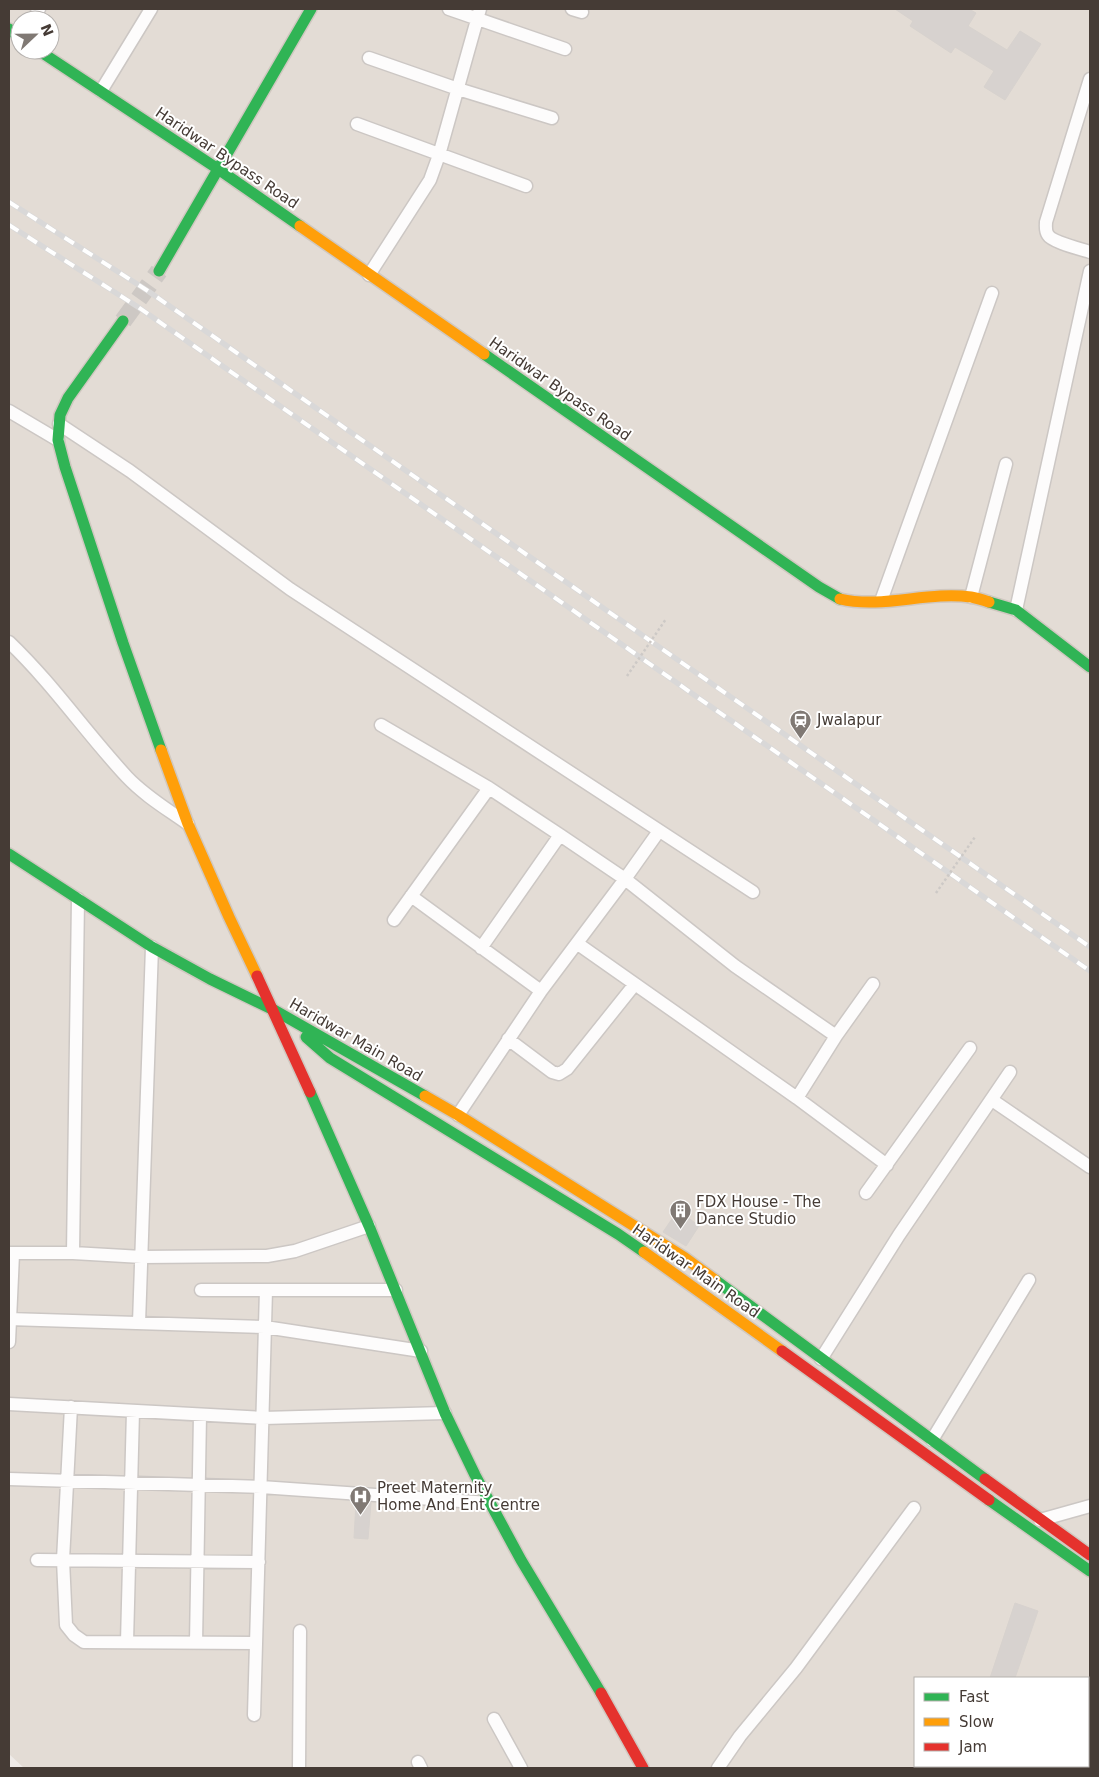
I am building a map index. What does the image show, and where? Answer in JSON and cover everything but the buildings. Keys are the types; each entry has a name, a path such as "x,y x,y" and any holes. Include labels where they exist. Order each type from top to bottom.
{"main road":[{"path":"158,271 311,9"},
{"name":"Haridwar Bypass Road","path":"53,60 218,169 819,588 838,599 856,603 954,596 971,597 1016,610 1090,667"},
{"path":"123,321 68,398 60,415 58,440 65,467 120,633 188,824 229,917 274,1010 369,1226 445,1413 489,1502 521,1560 590,1674 643,1768"},
{"name":"Haridwar Main Road","path":"9,854 152,947 210,979 274,1010 458,1115 685,1258 1090,1555"},
{"name":"Haridwar Main Road","path":"274,1010 330,1058 618,1234 678,1275 926,1456 1090,1571"}],"street":[{"path":"101,91 151,9"},
{"path":"449,9 478,13 565,49"},
{"path":"369,275 430,180 458,89 478,13"},
{"path":"369,58 458,89 552,118"},
{"path":"1090,79 1046,222 1048,236 1090,252"},
{"path":"356,124 526,186"},
{"path":"1016,610 1090,271"},
{"path":"881,601 992,293"},
{"path":"9,411 58,440"},
{"path":"59,424 130,471 290,589 752,892"},
{"path":"971,597 1006,464"},
{"path":"9,642 53,688 128,778 149,796 188,824"},
{"path":"381,725 489,788 625,879 735,966 836,1036"},
{"path":"394,920 489,788"},
{"path":"458,1115 541,991 578,944 659,831"},
{"path":"481,948 560,835"},
{"path":"411,896 541,991"},
{"path":"73,1253 78,899"},
{"path":"578,944 797,1098 887,1165"},
{"path":"139,1323 152,947"},
{"path":"508,1039 552,1072 560,1074 567,1069 635,984"},
{"path":"797,1098 836,1036 873,984"},
{"path":"866,1193 970,1048"},
{"path":"822,1358 899,1236 1010,1072"},
{"path":"992,1100 1090,1167"},
{"path":"9,1342 11,1253 73,1253 142,1257 267,1256 295,1251 369,1226"},
{"path":"932,1440 1029,1280"},
{"path":"201,1290 396,1290"},
{"path":"254,1715 266,1290"},
{"path":"9,1319 265,1327 421,1350"},
{"path":"9,1404 263,1418 445,1413"},
{"path":"72,1407 63,1560 66,1625 74,1635 84,1642 256,1643"},
{"path":"127,1642 133,1411"},
{"path":"196,1643 200,1415"},
{"path":"9,1479 261,1486 489,1502"},
{"path":"1040,1520 1090,1506"},
{"path":"718,1768 740,1736 796,1668 914,1508"},
{"path":"37,1560 259,1562"},
{"path":"299,1768 300,1631"},
{"path":"494,1719 521,1768"}],"path":[{"path":"627,676 666,619"},
{"path":"936,893 975,837"}],"shaded area":[{"path":"9,9 1090,9 1090,1768 24,1768 9,1754"}],"tunnel":[{"path":"123,321 159,271"}],"railway":[{"path":"9,202 148,291 1090,947"},
{"path":"9,225 138,307 1090,971"}],"traffic: fast":[{"path":"159,271 311,9"},
{"path":"53,60 218,169 300,226"},
{"path":"123,321 68,398 60,415 58,440 65,467 123,643 161,750"},
{"path":"484,354 819,587 840,599"},
{"path":"989,602 1016,610 1090,667"},
{"path":"9,854 152,947 210,979 274,1010 425,1096"},
{"path":"306,1037 330,1058 618,1234 644,1252"},
{"path":"310,1092 369,1226 445,1413 475,1475 521,1560 601,1693"},
{"path":"715,1280 985,1479"},
{"path":"989,1500 1090,1571"}],"traffic: slow":[{"path":"300,226 484,354"},
{"path":"840,599 872,602 955,596 971,597 989,602"},
{"path":"161,750 188,824 257,976"},
{"path":"425,1096 685,1258 715,1280"},
{"path":"644,1252 782,1351"}],"traffic: jam":[{"path":"257,976 310,1092"},
{"path":"782,1351 989,1500"},
{"path":"985,1479 1090,1555"},
{"path":"601,1693 643,1768"}],"place":[{"name":"Jwalapur","path":"801,739"},
{"name":"FDX House - The Dance Studio","path":"680,1230"},
{"name":"Preet Maternity Home And Ent Centre","path":"361,1516"}]}
